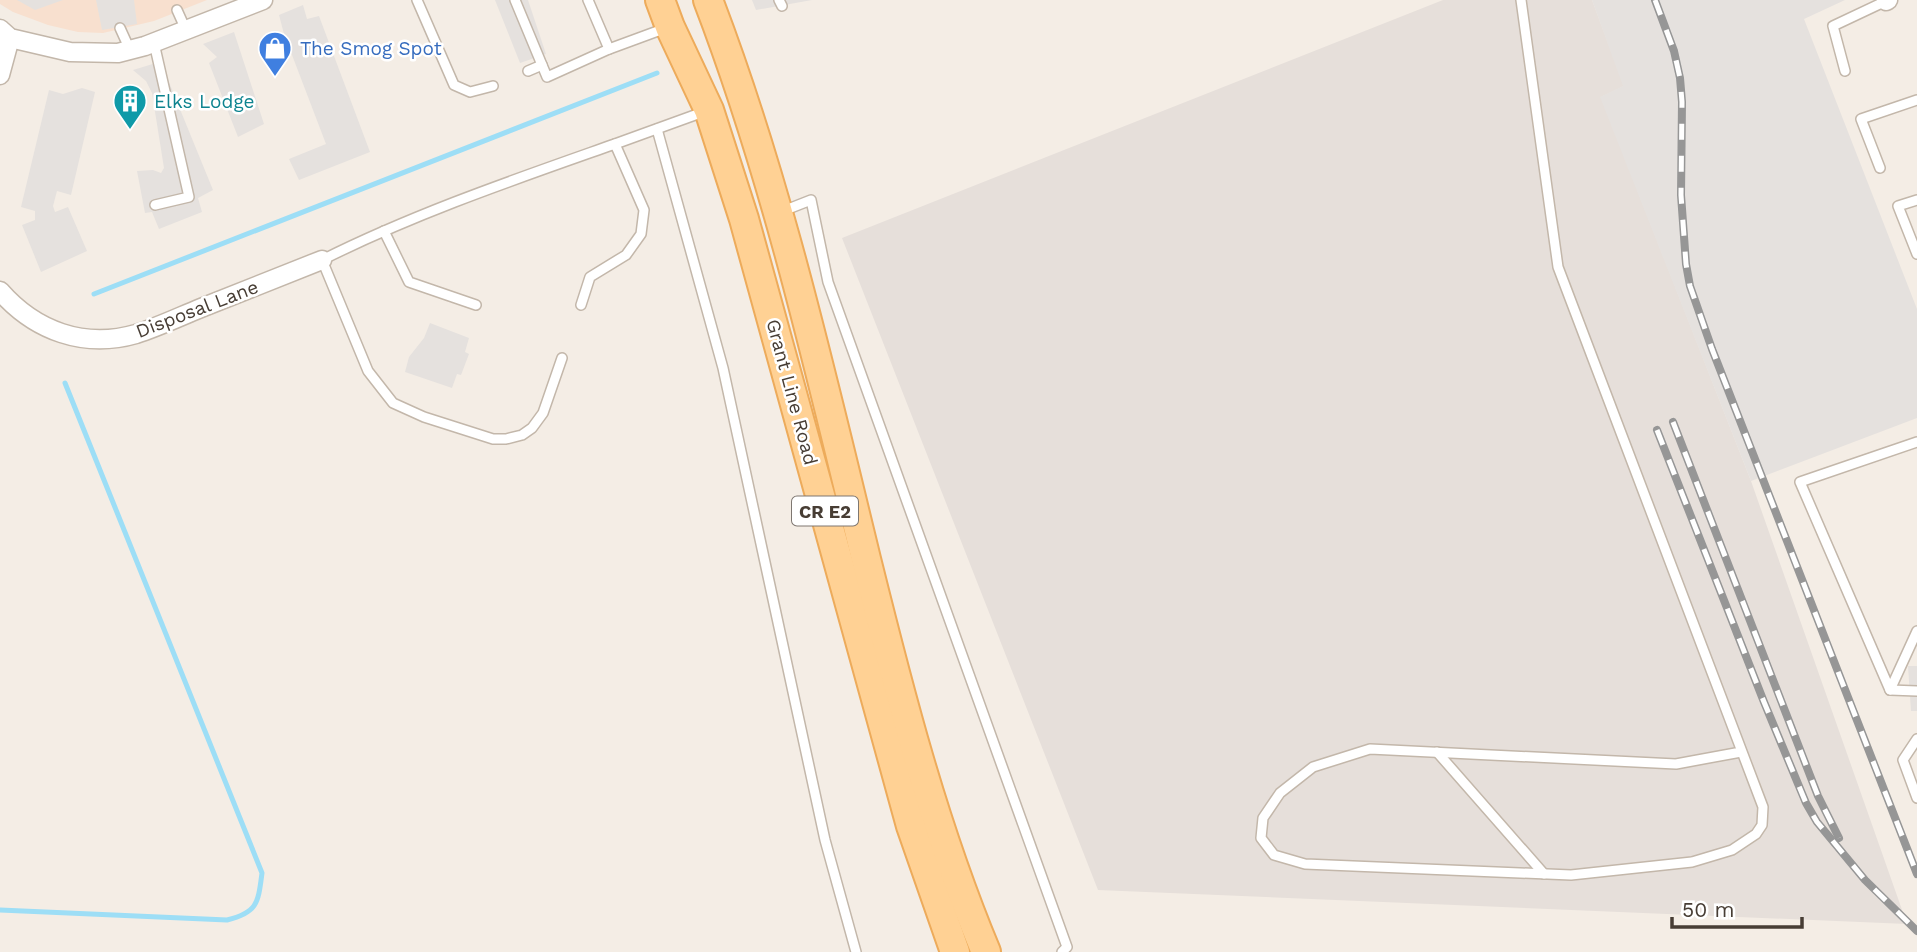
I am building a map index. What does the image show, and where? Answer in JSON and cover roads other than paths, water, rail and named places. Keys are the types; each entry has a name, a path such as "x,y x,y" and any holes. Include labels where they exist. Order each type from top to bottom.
{"main road":[{"name":"Grant Line Road","path":"660,0 709,110 744,219 911,826 955,952"},
{"name":"Grant Line Road","path":"708,0 735,69 776,213 900,695 926,786 986,952"}],"street":[{"path":"0,75 5,33 80,53 118,53 154,43 263,0"},
{"name":"Disposal Lane","path":"0,291 11,304 45,328 70,337 109,339 151,329 322,260"}],"lane":[{"path":"417,0 454,85 470,92 493,86"},
{"path":"515,0 547,76 609,49 670,27"},
{"path":"588,0 609,49"},
{"path":"1521,0 1558,267 1763,807 1762,825 1756,834 1732,850 1692,862 1571,875 1305,864 1274,855 1261,838 1263,818 1280,793 1312,767 1370,749 1676,764 1741,752"},
{"path":"1845,71 1833,26 1887,0"},
{"path":"177,10 186,30"},
{"path":"120,28 130,50"},
{"path":"154,43 189,197 155,205"},
{"path":"528,71 542,65"},
{"path":"1880,168 1861,119 1917,100"},
{"name":"Disposal Lane","path":"322,260 384,231 492,187 709,110"},
{"path":"657,129 723,368 825,840 856,952"},
{"path":"581,305 590,276 626,255 640,234 644,210 615,144"},
{"path":"776,213 811,200 828,282 1067,947 1062,952"},
{"path":"1917,200 1898,206 1917,254"},
{"path":"384,231 409,282 476,305"},
{"path":"322,260 368,371 393,403 424,417 493,439 522,435 533,428 543,413 562,358"},
{"path":"1890,690 1800,482 1917,442"},
{"path":"1890,690 1917,631"},
{"path":"1890,690 1917,691"},
{"path":"1917,739 1903,760 1917,798"},
{"path":"1437,752 1544,874"}],"waterway":[{"path":"94,294 657,73"},
{"path":"0,910 227,920 245,914 255,905 262,873 65,383"}],"railway":[{"path":"1655,0 1674,51 1680,78 1681,195 1690,286 1712,349 1917,874"},
{"path":"1673,422 1818,796 1839,838"},
{"path":"1657,430 1806,803 1817,822 1865,880 1917,931"}],"place":[{"name":"The Smog Spot","path":"275,78"},
{"name":"Elks Lodge","path":"130,131"}]}
